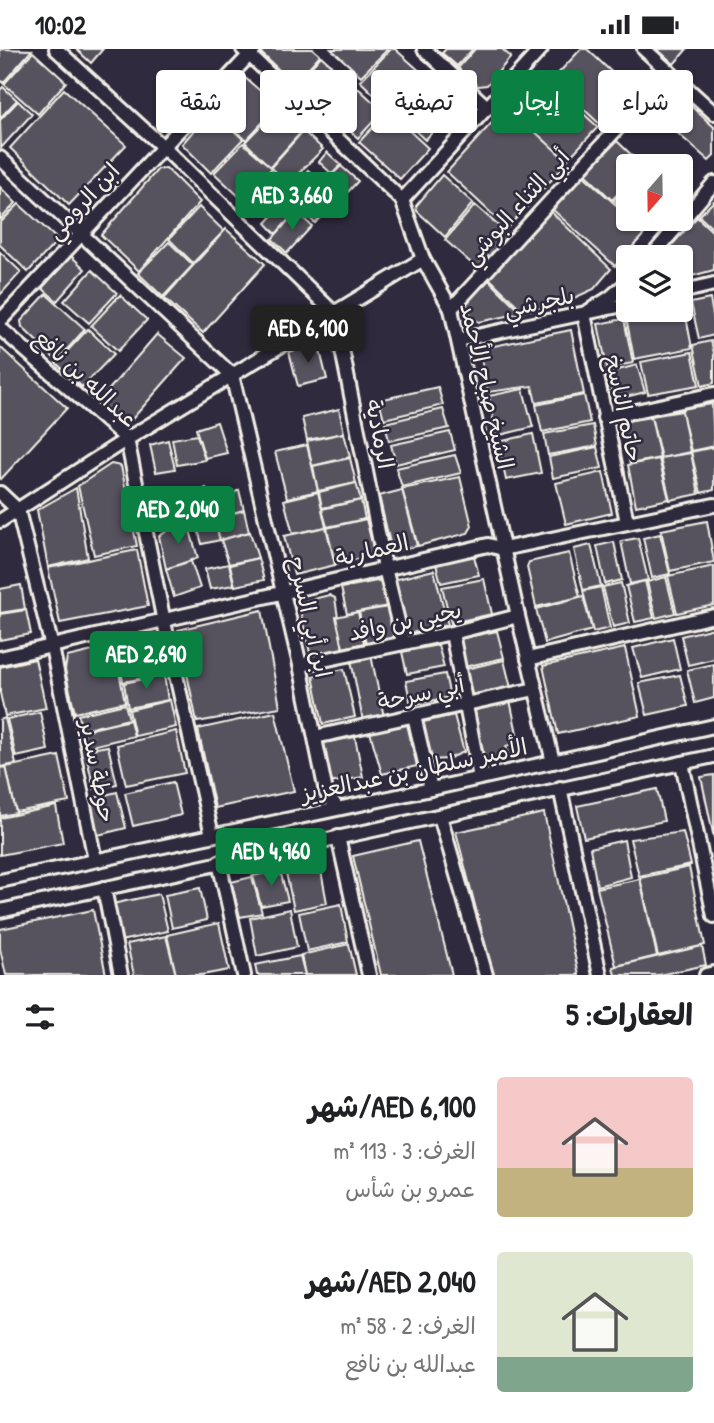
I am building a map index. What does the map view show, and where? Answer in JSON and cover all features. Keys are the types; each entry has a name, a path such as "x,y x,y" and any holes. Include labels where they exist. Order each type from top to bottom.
{"street":[{"path":"57,49 162,146 335,314"},
{"path":"424,49 488,108"},
{"path":"402,201 541,49"},
{"path":"644,49 666,70"},
{"name":"ابن الرومي","path":"0,321 249,51"},
{"name":"الشيخ صباح الأحمد","path":"249,51 402,201 423,259 451,309 553,762"},
{"path":"693,94 714,113"},
{"name":"أبي الثناء البوشي","path":"451,309 612,133"},
{"path":"0,158 232,375"},
{"path":"661,245 714,183"},
{"path":"0,521 127,439 423,259"},
{"path":"693,289 714,284"},
{"path":"584,314 616,293"},
{"name":"بلجرشي","path":"457,340 616,307"},
{"name":"الرمادية","path":"335,314 403,642"},
{"name":"حاتم الناسخ","path":"584,314 627,522"},
{"name":"عبدالله بن نافع","path":"0,328 127,439 164,622 212,835"},
{"name":"ابن أبي السرح","path":"232,375 300,665 326,792 337,808"},
{"path":"604,418 714,394"},
{"path":"0,493 18,510"},
{"name":"العمارية","path":"0,658 488,545 503,549 714,505"},
{"name":"حوطة سدير","path":"18,510 52,647 95,860"},
{"name":"يحيى بن وافد","path":"300,665 452,633 518,616"},
{"path":"528,659 714,616"},
{"path":"452,633 480,778"},
{"name":"أبي سرحة","path":"315,737 535,689"},
{"path":"414,716 432,789"},
{"name":"الأمير سلطان بن عبدالعزيز","path":"0,881 714,726"},
{"path":"0,911 714,755"},
{"path":"682,763 714,916"},
{"path":"560,788 600,975"},
{"path":"440,816 486,975"},
{"path":"338,837 369,975"},
{"path":"219,862 244,975"},
{"path":"104,888 121,975"},
{"path":"706,975 714,973"}],"building":[{"path":"0,49 32,50 3,83 0,80"},
{"path":"76,49 103,49 91,63"},
{"path":"264,49 313,49 320,55 307,70 279,70 261,53"},
{"path":"331,49 388,49 361,76"},
{"path":"391,49 395,49 419,70 371,70 371,92 360,81"},
{"path":"446,49 473,49 457,66 442,53"},
{"path":"475,49 502,49 511,57 500,70 491,70 491,80 487,85 477,85 477,70 458,68"},
{"path":"581,49 587,49 609,70 598,70 598,122 584,109 584,70 561,70"},
{"path":"657,49 687,49 674,64"},
{"path":"33,52 66,82 38,114 4,84"},
{"path":"321,56 336,70 308,70"},
{"path":"246,79 260,91 260,125 246,140 238,133 246,133"},
{"path":"3,87 17,100 0,118 0,90"},
{"path":"64,89 126,145 69,205 10,148"},
{"path":"357,89 371,100 371,124 358,138 352,133 357,133"},
{"path":"18,101 32,114 1,148 0,120"},
{"path":"693,108 714,127 714,156 709,161 678,133 693,133"},
{"path":"584,114 598,127 566,161 536,133 584,133"},
{"path":"491,124 491,133 536,133 568,162 507,228 447,172"},
{"path":"260,127 260,133 300,133 270,167 245,142"},
{"path":"371,129 371,133 412,133 428,148 400,179 359,142"},
{"path":"191,133 236,133 243,139 211,173 182,144"},
{"path":"301,133 305,133 323,149 288,184 271,167"},
{"path":"418,133 432,133 425,140"},
{"path":"617,141 631,154 616,154 616,196 612,200 585,174"},
{"path":"243,143 272,168 243,200 214,173"},
{"path":"327,152 341,165 332,174 319,162"},
{"path":"341,166 358,181 346,194 329,178"},
{"path":"166,168 200,202 139,271 101,235 158,169"},
{"path":"308,170 339,197 315,223 285,196"},
{"path":"442,175 473,203 445,237 417,211 416,206"},
{"path":"583,175 616,205 616,231 646,232 634,245 616,245 615,266 552,209"},
{"path":"274,177 289,189 268,211 255,199"},
{"path":"0,187 16,203 0,220"},
{"path":"286,201 296,211 276,234 266,223"},
{"path":"714,201 714,230 699,216"},
{"path":"19,204 58,240 28,272 0,245 0,223"},
{"path":"475,205 511,237 480,271 445,240"},
{"path":"199,207 224,231 193,263 169,239"},
{"path":"547,208 611,269 594,289 563,303 523,311 486,275"},
{"path":"296,212 312,226 287,253 272,239"},
{"path":"697,217 714,233 714,270 693,276 693,245 672,245 684,231 693,231 693,221"},
{"path":"226,229 265,264 203,333 164,298"},
{"path":"169,242 193,265 163,297 138,273"},
{"path":"0,252 21,272 0,295"},
{"path":"71,256 85,269 57,301 42,288"},
{"path":"92,270 117,293 89,323 64,301"},
{"path":"489,280 522,313 479,322 471,317 466,302"},
{"path":"46,294 85,329 57,361 22,327 21,321"},
{"path":"120,295 147,320 118,351 91,326"},
{"path":"710,299 714,335 699,339 693,303"},
{"path":"616,321 625,322 633,363 607,368 598,324"},
{"path":"627,322 687,322 692,348 634,359"},
{"path":"88,329 114,354 82,387 56,363"},
{"path":"571,330 584,394 536,403 532,386 488,392 479,349"},
{"path":"157,334 186,358 126,426 99,401"},
{"path":"711,341 714,353 714,383 702,386 693,345"},
{"path":"318,343 327,379 298,386 289,352"},
{"path":"0,347 67,408 1,479 0,478"},
{"path":"692,352 699,385 648,394 641,362"},
{"path":"637,365 645,392 614,400 607,373"},
{"path":"438,387 443,405 384,419 379,400"},
{"path":"523,389 533,427 496,436 489,396"},
{"path":"584,395 590,422 542,432 536,405"},
{"path":"712,404 714,446 691,451 681,409"},
{"path":"339,409 344,433 307,440 302,418"},
{"path":"443,409 449,428 389,441 385,423"},
{"path":"682,411 690,452 661,458 651,416"},
{"path":"651,417 660,458 630,464 620,422"},
{"path":"217,422 227,453 205,458 196,429"},
{"path":"593,425 597,446 548,455 544,434"},
{"path":"450,432 455,450 396,464 391,445"},
{"path":"344,433 350,457 312,466 307,441"},
{"path":"533,434 541,473 506,480 498,442"},
{"path":"197,435 205,460 177,465 172,439"},
{"path":"168,440 175,469 156,472 150,445"},
{"path":"307,445 318,491 287,498 275,452"},
{"path":"597,447 602,468 553,478 549,457"},
{"path":"714,447 714,490 701,493 691,452"},
{"path":"691,453 699,494 670,500 660,458"},
{"path":"455,455 461,473 402,487 396,468"},
{"path":"350,458 356,483 318,491 313,466"},
{"path":"659,459 669,499 636,506 628,465"},
{"path":"111,464 121,466 137,546 94,555 78,486"},
{"path":"603,472 612,513 566,524 556,483"},
{"path":"460,477 472,526 468,533 418,546 402,489"},
{"path":"356,483 361,500 322,508 319,492"},
{"path":"180,487 185,518 164,521 159,490"},
{"path":"76,488 88,558 48,567 37,510"},
{"path":"206,488 215,504 204,510 195,494"},
{"path":"239,490 244,510 213,518 210,507"},
{"path":"402,490 417,546 392,552 379,496"},
{"path":"318,492 326,527 293,534 284,500"},
{"path":"361,500 365,519 327,527 322,509"},
{"path":"210,507 220,540 202,544 194,516"},
{"path":"244,510 249,532 220,540 214,519"},
{"path":"366,519 375,555 335,564 327,528"},
{"path":"187,520 198,558 166,569 159,536"},
{"path":"707,521 714,562 670,571 661,530"},
{"path":"326,527 335,565 294,575 284,536"},
{"path":"250,532 258,558 229,564 221,540"},
{"path":"660,534 670,574 652,578 643,538"},
{"path":"638,538 648,580 630,584 621,541"},
{"path":"614,542 622,580 605,584 597,546"},
{"path":"591,545 601,586 583,590 574,549"},
{"path":"137,550 148,606 60,623 48,568"},
{"path":"569,553 580,597 536,607 527,567 529,562"},
{"path":"474,556 479,575 441,583 436,564"},
{"path":"258,558 264,580 235,586 230,565"},
{"path":"191,561 200,588 174,597 166,569"},
{"path":"229,564 234,585 210,589 205,569"},
{"path":"714,566 714,605 677,613 668,576"},
{"path":"434,570 448,625 407,634 393,580"},
{"path":"666,577 675,613 656,618 647,582"},
{"path":"484,579 492,614 451,623 442,587"},
{"path":"382,580 388,606 347,614 341,588"},
{"path":"645,581 654,618 635,622 626,586"},
{"path":"621,583 630,623 613,627 603,587"},
{"path":"21,585 25,609 0,613 0,589"},
{"path":"601,587 610,628 593,632 583,591"},
{"path":"329,595 335,598 343,650 311,657 299,606 301,602"},
{"path":"583,596 592,630 545,643 536,609"},
{"path":"388,607 395,638 366,644 359,612"},
{"path":"26,610 31,634 0,640 0,614"},
{"path":"262,610 280,707 197,722 178,630"},
{"path":"358,612 364,643 343,648 336,617"},
{"path":"714,628 714,659 688,665 681,636"},
{"path":"497,631 504,658 464,667 458,639"},
{"path":"157,637 164,674 123,682 116,645"},
{"path":"673,638 680,669 642,678 633,648"},
{"path":"438,645 444,667 407,674 402,652"},
{"path":"114,646 125,702 75,713 65,670 67,657"},
{"path":"625,648 640,716 558,734 543,666"},
{"path":"371,655 384,717 363,721 351,660"},
{"path":"35,659 46,708 5,716 0,693 0,667"},
{"path":"504,660 511,688 472,695 466,669"},
{"path":"714,664 714,698 695,703 687,670"},
{"path":"344,669 355,717 323,724 313,676"},
{"path":"445,674 450,697 411,705 406,681"},
{"path":"164,675 168,700 128,708 124,683"},
{"path":"680,675 688,706 647,715 639,683"},
{"path":"170,700 176,727 135,736 129,710"},
{"path":"510,700 519,743 506,746 509,756 480,763 470,708"},
{"path":"125,704 129,719 82,730 78,715"},
{"path":"40,712 48,750 16,757 7,719"},
{"path":"275,712 294,791 215,808 198,729"},
{"path":"454,715 464,752 448,759 430,760 419,723"},
{"path":"5,718 16,764 0,767 0,720"},
{"path":"130,720 134,736 87,747 83,731"},
{"path":"407,724 417,766 382,774 370,732"},
{"path":"176,731 185,773 126,785 117,745"},
{"path":"355,737 363,777 329,783 323,743"},
{"path":"108,746 117,784 94,789 85,750"},
{"path":"59,756 69,802 16,812 6,767"},
{"path":"6,767 16,813 0,816 0,768"},
{"path":"714,775 714,838 701,777"},
{"path":"173,782 181,815 133,826 125,793"},
{"path":"657,789 664,821 584,838 577,806"},
{"path":"117,792 126,828 98,835 89,799"},
{"path":"56,806 63,843 0,855 0,818"},
{"path":"544,813 579,975 493,975 456,832"},
{"path":"683,832 691,865 639,876 630,839"},
{"path":"624,840 631,877 597,886 590,848"},
{"path":"418,841 452,975 381,975 353,856"},
{"path":"319,860 327,903 294,910 285,868"},
{"path":"689,867 705,945 658,956 640,878"},
{"path":"280,870 288,901 261,906 253,876"},
{"path":"252,877 262,913 240,917 231,882"},
{"path":"640,879 657,956 616,966 597,888"},
{"path":"200,888 207,920 172,928 165,895"},
{"path":"159,894 168,931 120,941 112,904"},
{"path":"341,904 348,942 307,951 299,913"},
{"path":"290,909 297,947 257,956 250,918"},
{"path":"93,910 106,975 6,975 0,949 0,929"},
{"path":"219,923 229,970 202,975 176,975 167,935"},
{"path":"166,936 176,975 134,975 127,944"},
{"path":"349,944 356,975 305,975 301,955"},
{"path":"702,946 706,965 659,975 615,975 613,967"},
{"path":"300,956 305,975 257,975 255,965"}]}
